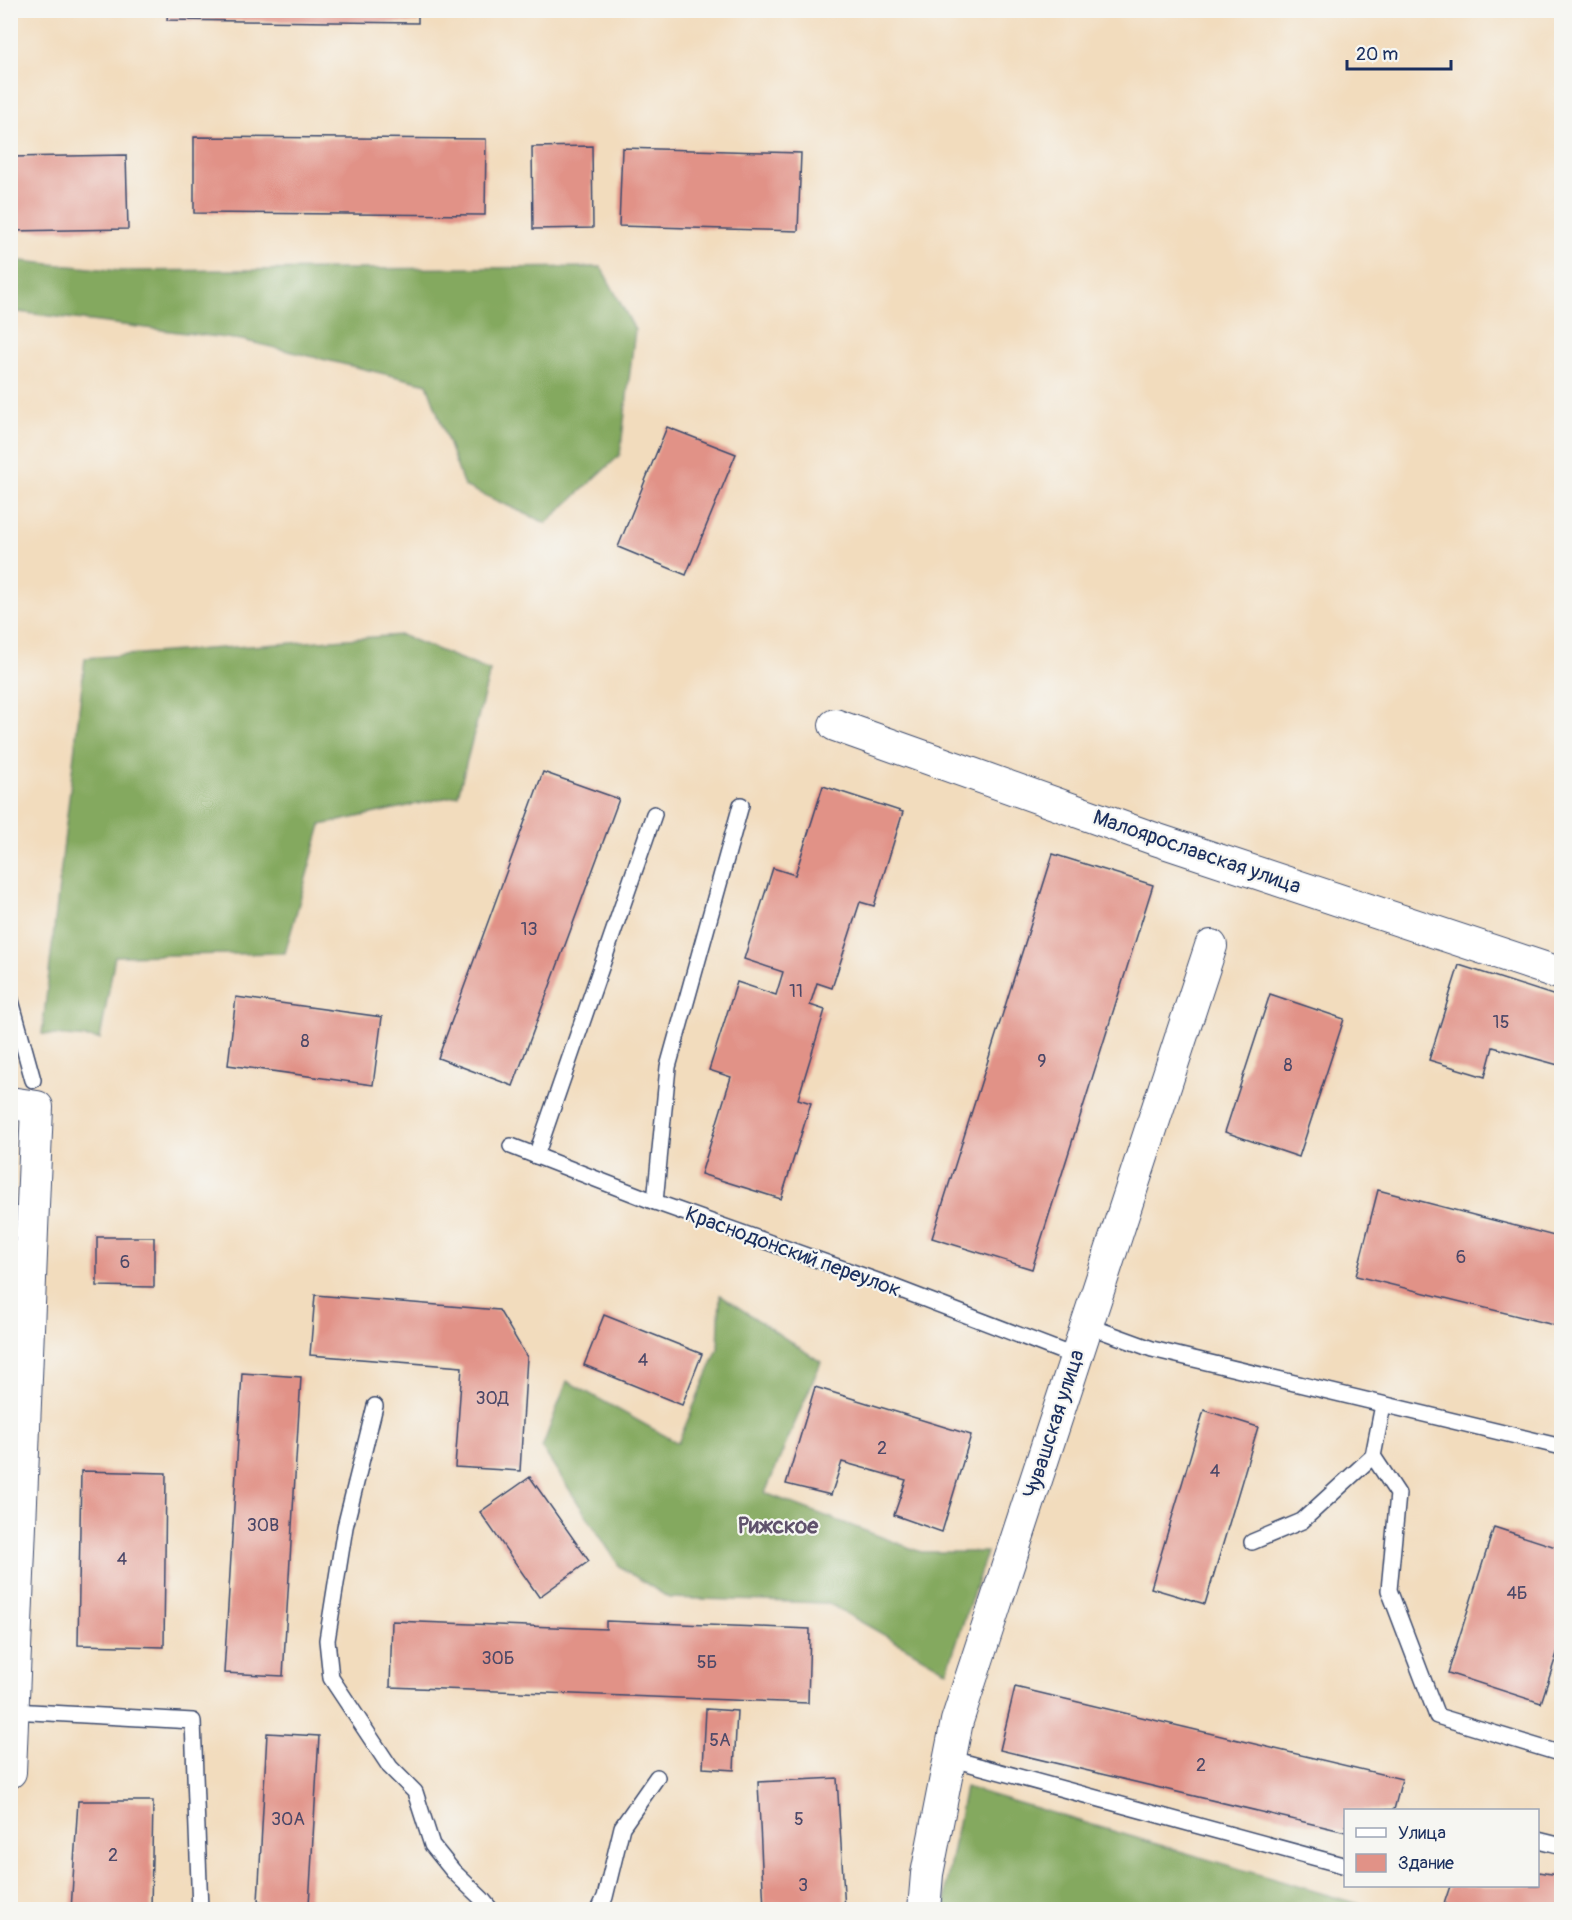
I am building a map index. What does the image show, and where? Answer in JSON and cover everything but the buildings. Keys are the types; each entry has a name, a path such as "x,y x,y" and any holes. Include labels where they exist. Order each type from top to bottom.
{"street":[{"name":"Малоярославская улица","path":"835,725 1155,839 1562,974"},
{"name":"Чувашская улица","path":"924,1910 927,1874 957,1721 1211,946"},
{"path":"10,1772 27,1096"}],"lane":[{"path":"655,1202 668,1067 741,805"},
{"path":"536,1156 654,814"},
{"path":"10,997 27,1096"},
{"name":"Краснодонский переулок","path":"510,1146 655,1202 883,1283 1076,1357"},
{"path":"1086,1325 1152,1349 1562,1447"},
{"path":"1252,1542 1302,1521 1373,1456 1383,1405"},
{"path":"375,1407 345,1527 327,1640 331,1678 390,1767 416,1792 432,1845 453,1871 491,1910"},
{"path":"1373,1456 1398,1494 1389,1590 1437,1716 1562,1754"},
{"path":"12,1711 193,1721 200,1910"},
{"path":"949,1758 1344,1865"},
{"path":"599,1910 605,1897 622,1827 657,1777"},
{"path":"1539,1840 1562,1846"}],"green space":[{"path":"11,260 120,271 601,267 635,330 620,455 546,523 464,486 427,384 242,340 11,311"},
{"path":"401,635 490,671 458,795 321,825 285,953 115,956 100,1039 42,1034 85,658"},
{"path":"720,1295 821,1362 765,1493 921,1552 987,1552 947,1671 828,1603 669,1598 620,1567 542,1448 567,1381 678,1443 718,1349"},
{"path":"965,1787 1375,1909 946,1909 946,1885"}],"district":[{"name":"Рижское","path":"778,1526"}]}
